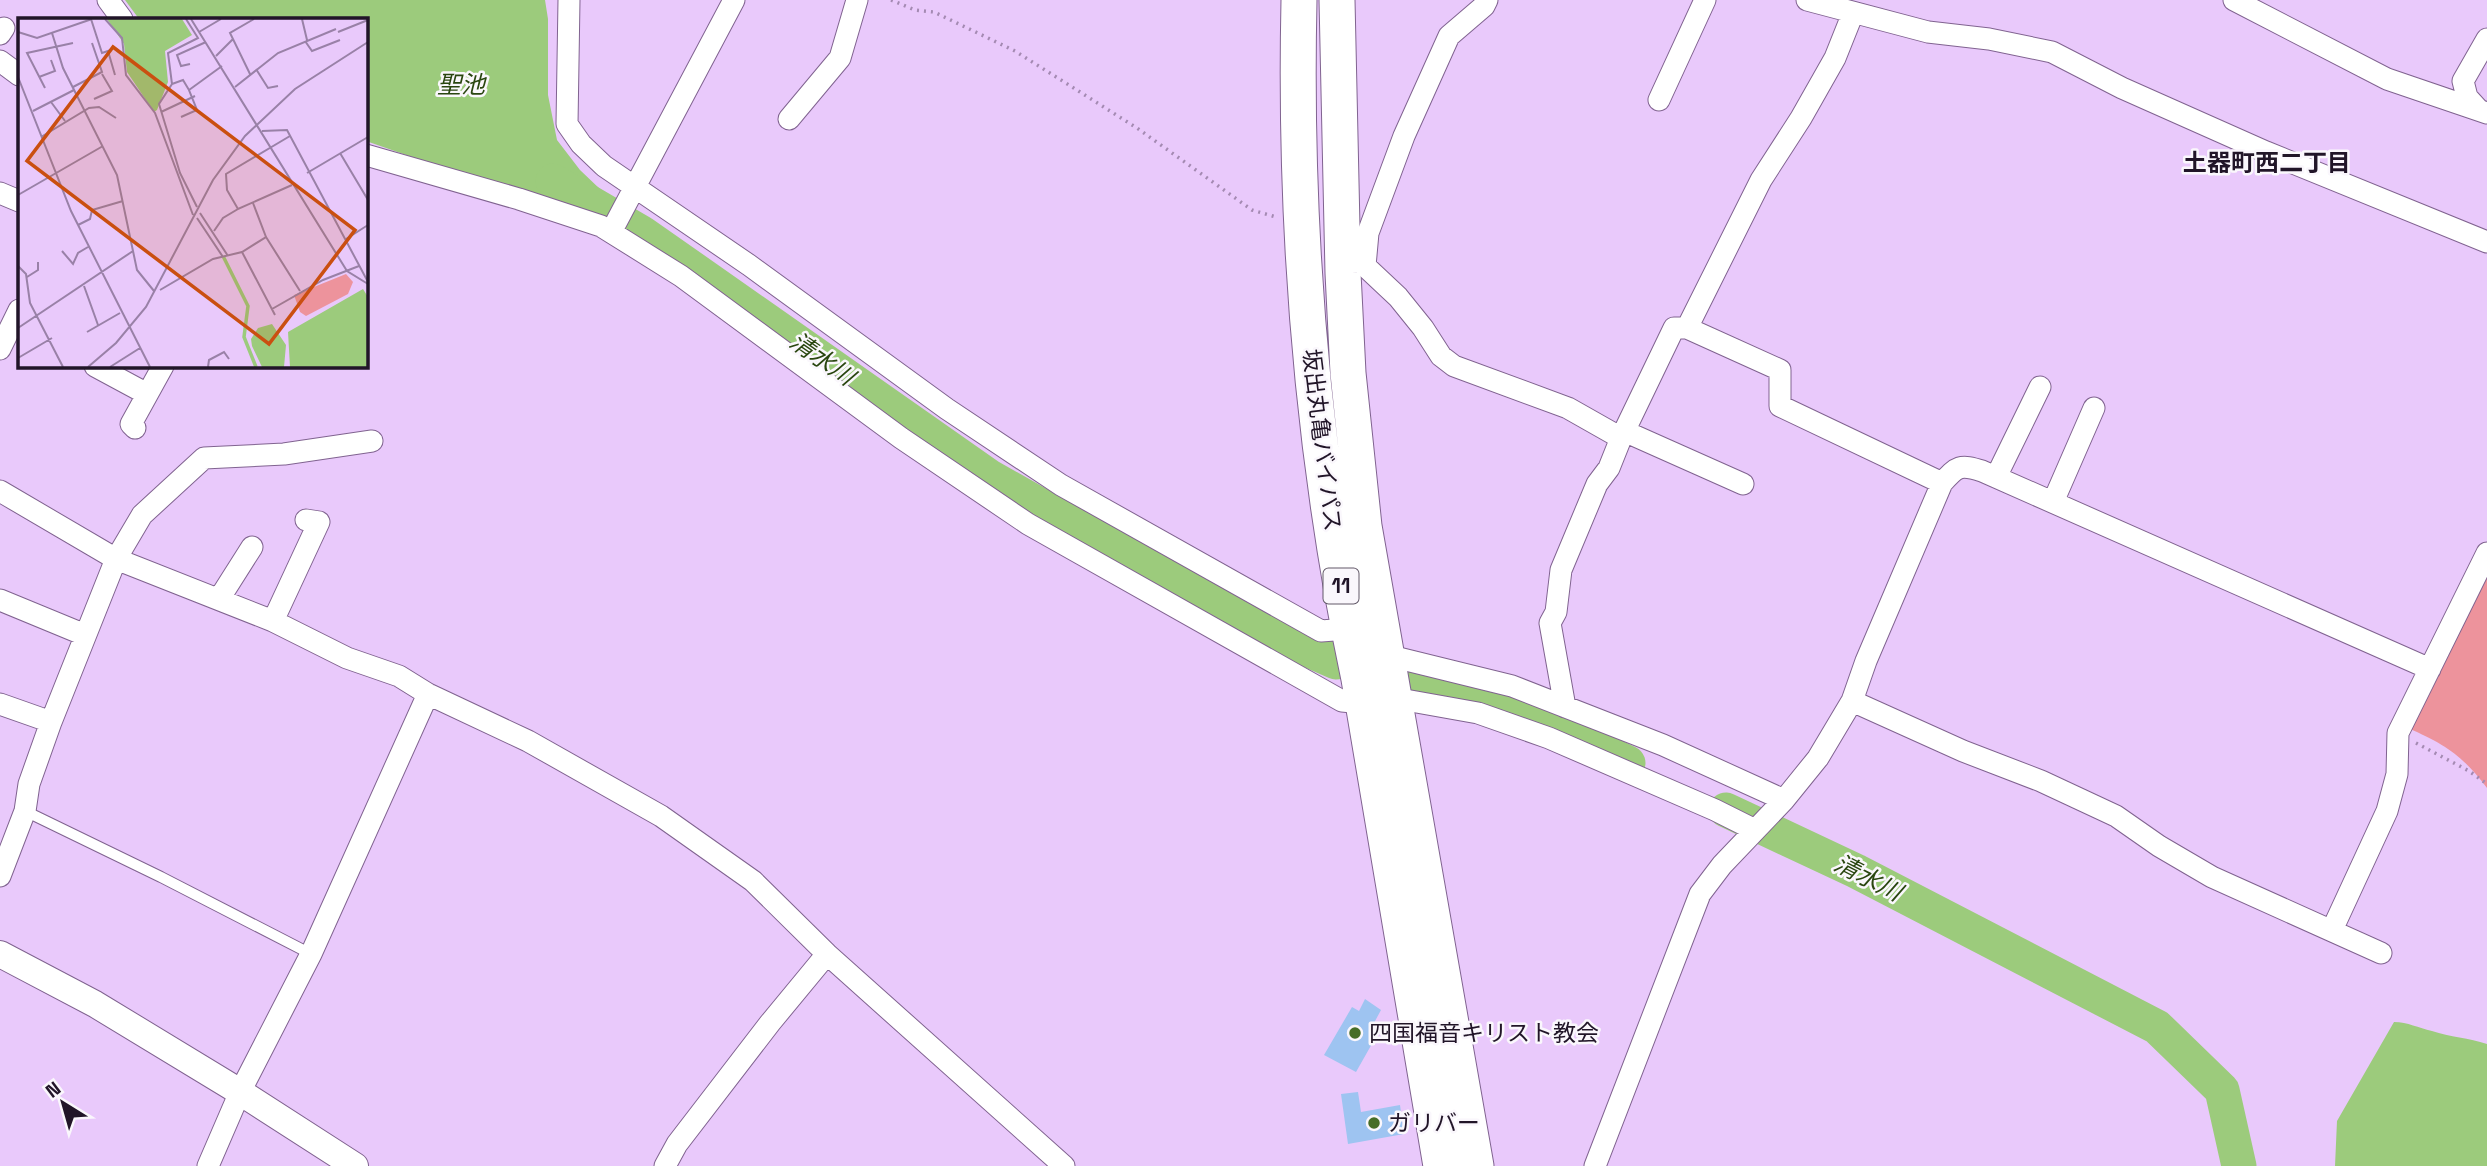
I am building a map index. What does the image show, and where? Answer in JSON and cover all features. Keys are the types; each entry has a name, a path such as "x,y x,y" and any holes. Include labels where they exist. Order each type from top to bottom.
{"highway":[{"name":"坂出丸亀バイパス","path":"1299,0 1297,85 1303,274 1333,531 1348,629 1378,701 1476,1166"},
{"name":"坂出丸亀バイパス","path":"1337,0 1354,267 1348,373 1364,526 1386,654 1378,701 1441,1166"}],"street":[{"path":"108,0 121,18"},
{"path":"569,0 568,124 581,144 604,166 748,265 947,409 1061,485 1321,631 1348,629"},
{"path":"611,232 734,0"},
{"path":"789,119 841,58 857,0"},
{"path":"1354,267 1404,136 1449,36 1484,6 1487,0"},
{"path":"1659,100 1705,0"},
{"path":"1807,0 1928,32 1989,39 2052,52 2122,88 2266,152 2487,242"},
{"path":"2234,0 2387,79 2482,111"},
{"path":"1687,328 1761,180 1835,58 1853,13"},
{"path":"2482,111 2467,97 2463,81 2487,39"},
{"path":"0,61 18,74"},
{"path":"368,156 601,226 681,276 901,438 1028,524 1342,701 1378,701 1478,713 1549,738 1716,810 1755,830"},
{"path":"0,194 18,201"},
{"path":"1303,274 1354,267 1398,297 1441,356 1454,366 1568,408 1623,435 1743,484"},
{"path":"0,349 17,319"},
{"path":"1565,707 1550,623 1556,612 1561,570 1597,484 1609,468 1674,328 1687,328 1780,370 1780,406 1941,483"},
{"path":"135,428 131,424 162,368"},
{"path":"86,370 148,394"},
{"path":"1996,477 2040,387"},
{"path":"2053,502 2094,408"},
{"path":"0,876 25,811 29,784 85,635 116,559 148,509 204,458 284,454 372,441"},
{"path":"1595,1166 1700,894 1722,865 1784,800 1818,758 1852,701 1866,661 1941,483 1953,470 1965,465 1996,477 2430,669"},
{"path":"0,491 116,559 273,621 347,658 399,676 428,694 528,741 661,816 753,881 827,954 1064,1166"},
{"path":"273,621 319,522 306,520"},
{"path":"219,599 252,547"},
{"path":"2332,930 2388,811 2397,774 2398,733 2487,552"},
{"path":"0,600 85,635"},
{"path":"1386,654 1512,686 1663,745 1784,800"},
{"path":"208,1166 240,1092 311,954 428,694"},
{"path":"1852,701 1963,751 2041,780 2116,816 2213,877 2381,953"},
{"path":"0,704 51,722"},
{"path":"0,954 94,1004 240,1092 355,1166"},
{"path":"665,1166 677,1144 827,954"}],"lane":[{"path":"25,811 311,954"}],"path":[{"path":"891,0 915,10 934,12 1015,51 1137,128 1252,210 1281,218"},
{"path":"2398,733 2469,771 2487,784"}],"shaded area":[{"path":"2487,562 2487,788 2452,752 2408,728"}],"water":[{"name":"聖池","path":"125,0 545,0 548,19 548,95 557,140 580,170 601,190 587,218 368,142 368,18 138,18"},
{"path":"2394,1022 2487,1044 2487,1166 2335,1166 2337,1121"}],"building":[{"name":"四国福音キリスト教会","path":"1365,999 1381,1010 1374,1023 1379,1026 1370,1040 1373,1042 1356,1072 1324,1055 1352,1007 1359,1011"},
{"name":"ガリバー","path":"1358,1092 1361,1112 1400,1105 1404,1134 1348,1144 1341,1094"}],"waterway":[{"name":"清水川","path":"553,181 642,233 990,477 1258,628 1336,662"},
{"name":"清水川","path":"1416,684 1527,714 1628,763"},
{"name":"清水川","path":"1726,810 1856,871 2157,1027 2222,1090 2239,1166"}],"place":[{"name":"四国福音キリスト教会","path":"1355,1033"},
{"name":"ガリバー","path":"1374,1123"}],"district":[{"name":"土器町西二丁目","path":"2267,163"}]}
